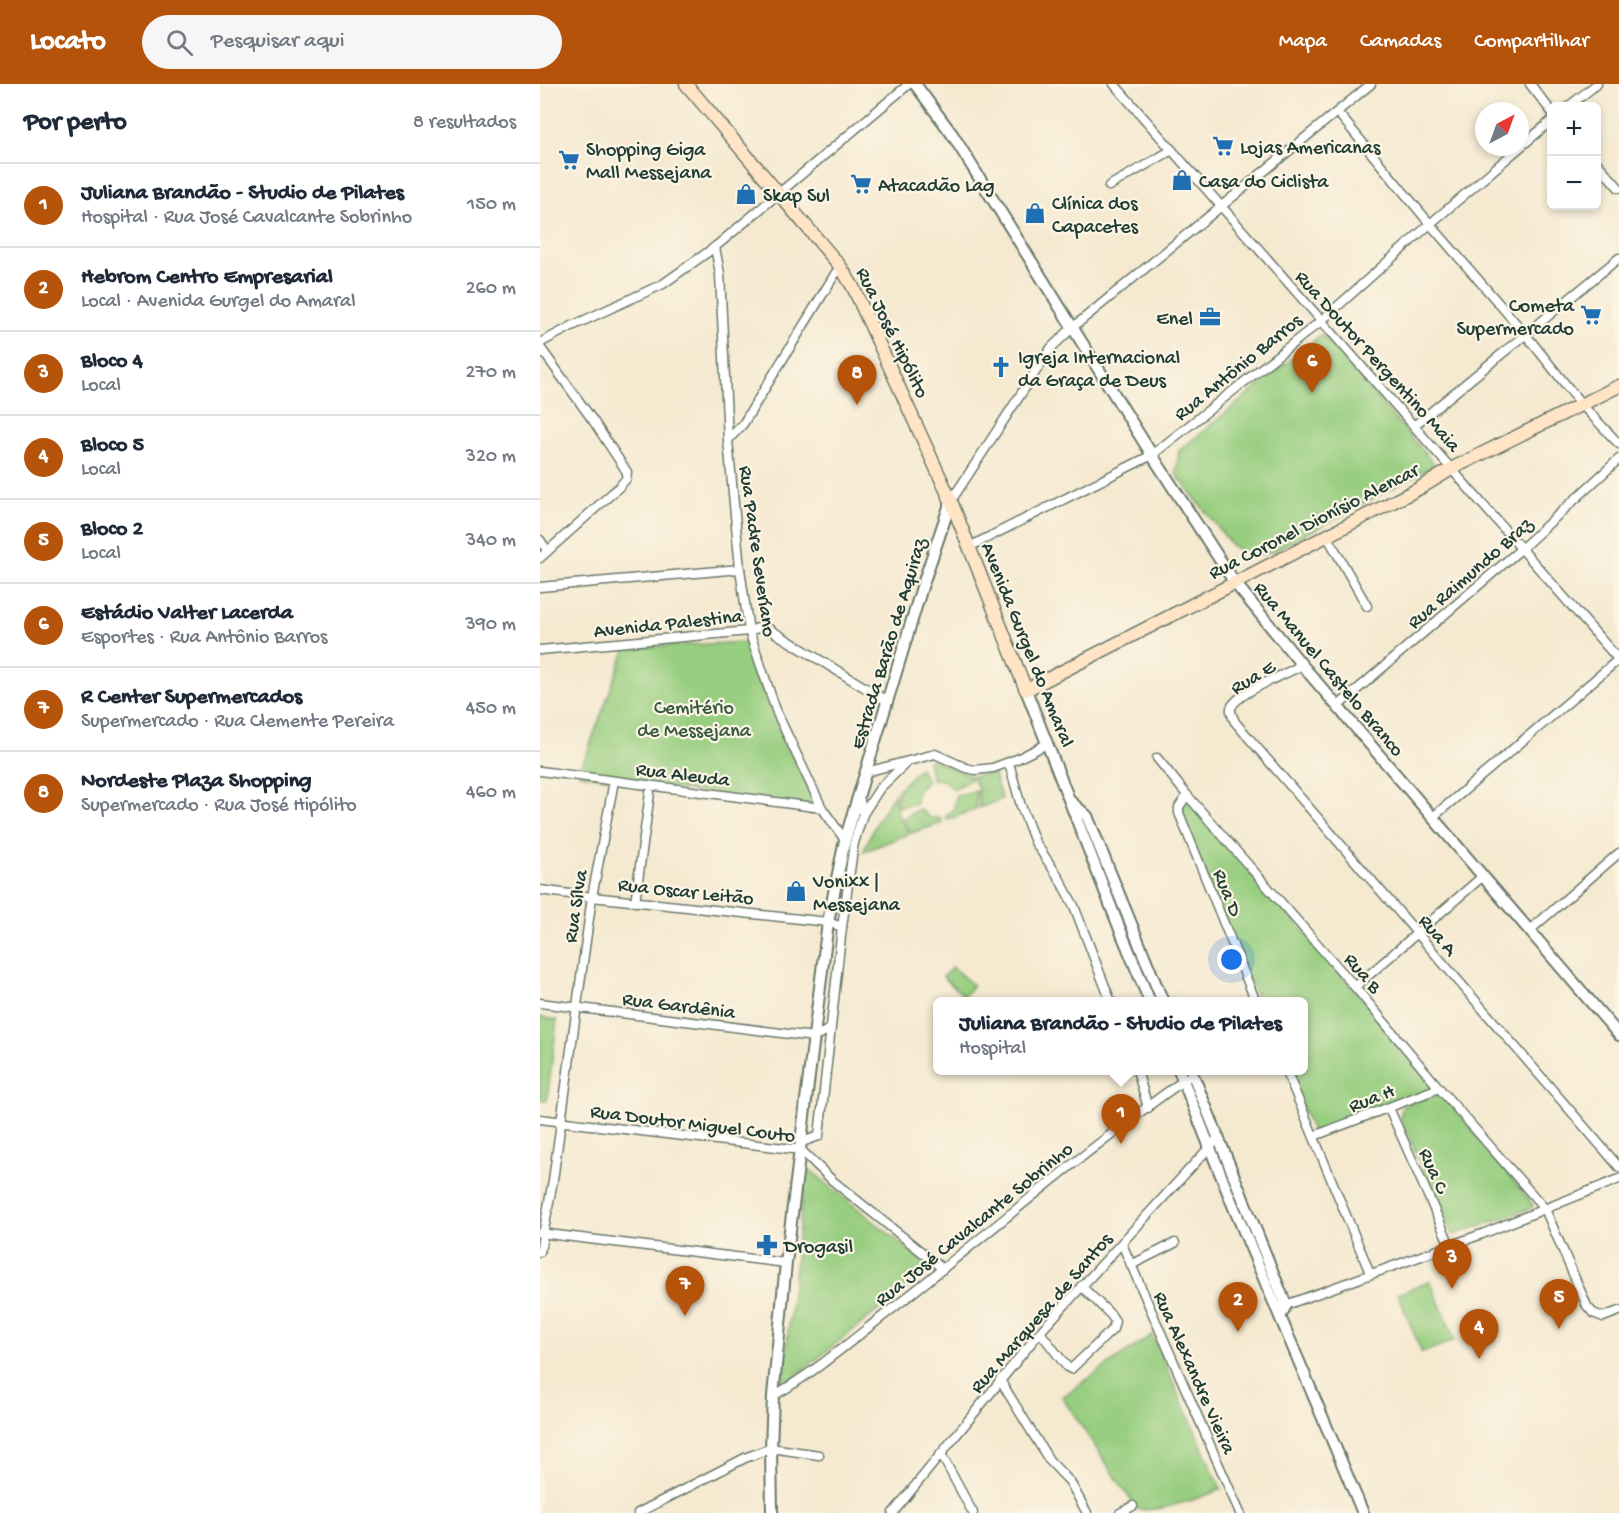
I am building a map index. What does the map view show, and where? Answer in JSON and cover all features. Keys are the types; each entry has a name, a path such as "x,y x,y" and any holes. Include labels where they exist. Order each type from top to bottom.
{"main road":[{"name":"Rua José Hipólito","path":"686,84 840,267 853,287 951,501"},
{"name":"Rua Coronel Dionísio Alencar","path":"1026,690 1420,488 1453,468 1619,386"},
{"name":"Avenida Gurgel do Amaral","path":"951,501 1026,690"}],"street":[{"path":"540,558 619,487 626,479 627,472 540,345 572,326 663,284 715,247 909,84"},
{"name":"Rua Manuel Castelo Branco","path":"915,84 952,134 1152,455 1235,583 1302,665 1619,1035"},
{"name":"Rua Doutor Pergentino Maia","path":"1114,84 1619,660"},
{"path":"951,501 1051,348 1072,328 1371,84"},
{"path":"1530,84 1547,106"},
{"path":"1574,102 1597,84"},
{"path":"1338,113 1526,335 1582,405 1619,444"},
{"name":"Rua Antônio Barros","path":"969,548 1152,455 1321,321 1547,124"},
{"path":"1108,186 1172,150"},
{"path":"1601,168 1619,188"},
{"name":"Rua Padre Severíano","path":"715,247 720,274 728,440 748,631 777,713 822,808 844,840"},
{"path":"1415,425 1619,258"},
{"path":"728,440 743,424 840,267"},
{"name":"Rua Raimundo Braz","path":"1338,706 1522,548 1619,459"},
{"name":"Estrada Barão de Aquiraz","path":"772,1513 773,1396 786,1263 828,922 844,840 951,501"},
{"path":"1327,536 1367,606"},
{"path":"540,540 547,550"},
{"path":"540,587 740,570"},
{"name":"Avenida Palestina","path":"540,650 748,631 764,626 887,701"},
{"path":"1433,817 1619,660"},
{"name":"Rua E","path":"1235,722 1230,712 1238,700 1302,665"},
{"name":"Avenida Gurgel do Amaral","path":"1026,690 1148,997"},
{"name":"Rua A","path":"1235,722 1619,1167"},
{"path":"866,772 935,754 955,764 975,770 1010,763 1047,744"},
{"name":"Rua B","path":"1157,758 1545,1209 1587,1306 1593,1313 1603,1317 1619,1311"},
{"path":"801,1146 819,1136 842,927 854,843 862,814 880,788 907,762"},
{"path":"1010,763 1021,806 1035,842 1074,906 1109,997"},
{"name":"Rua Aleuda","path":"540,771 822,808"},
{"name":"Rua Sílva","path":"540,1252 541,1233 561,1122 592,897 614,781"},
{"path":"634,902 650,793"},
{"name":"Rua D","path":"1187,795 1179,807 1179,813 1251,997"},
{"path":"858,796 862,814"},
{"name":"Avenida Gurgel do Amaral","path":"1070,802 1087,816 1161,997"},
{"path":"1529,931 1619,853"},
{"path":"841,859 850,868"},
{"path":"1355,987 1483,876"},
{"name":"Rua Oscar Leitão","path":"540,890 828,922 842,927"},
{"path":"820,992 835,982"},
{"name":"Rua Gardênia","path":"540,1004 814,1036"},
{"path":"814,1036 830,1029"},
{"path":"1138,1075 1148,1108"},
{"name":"Rua José Cavalcante Sobrinho","path":"773,1396 792,1385 943,1269 1056,1176 1148,1108 1185,1075"},
{"path":"1186,1075 1218,1138 1281,1310"},
{"path":"1186,1075 1209,1147 1281,1310 1363,1513"},
{"path":"1288,1075 1370,1273"},
{"name":"Rua H","path":"1314,1136 1439,1088"},
{"name":"Rua C","path":"1389,1108 1450,1245"},
{"name":"Rua Doutor Miguel Couto","path":"540,1119 801,1146 833,1181 943,1269"},
{"name":"Rua Marquesa de Santos","path":"893,1513 1040,1332 1218,1138"},
{"path":"1281,1310 1370,1273 1450,1245 1619,1179"},
{"path":"541,1233 786,1263"},
{"path":"1131,1265 1175,1243"},
{"name":"Rua Alexandre Vieira","path":"1122,1244 1240,1513"},
{"path":"1040,1332 1071,1369 1115,1325 1111,1315 1081,1286"},
{"path":"1000,1380 1049,1460 1070,1482 1087,1513"},
{"path":"638,1513 738,1462 771,1448 819,1455"},
{"path":"941,1454 973,1513"},
{"path":"1120,1513 1133,1506"}],"green space":[{"path":"1322,334 1435,465 1274,551 1252,556 1233,547 1176,474 1179,451"},
{"name":"Cemitério de Messejana","path":"746,642 772,714 819,810 579,774 626,648"},
{"path":"933,760 969,775 971,779 954,789 943,780 932,779 928,761"},
{"path":"920,767 927,781 917,791 916,803 897,808 898,790"},
{"path":"993,773 1002,799 979,808 978,788 972,776"},
{"path":"976,791 976,809 947,820 946,816 954,808 956,795"},
{"path":"895,793 898,815 909,834 863,852 878,819"},
{"path":"1187,796 1439,1088 1314,1136 1289,1075 1308,1075 1308,997 1256,997 1179,813"},
{"path":"919,809 931,818 940,818 942,823 911,833 902,819"},
{"path":"952,967 973,985 964,996 943,977"},
{"path":"540,1017 557,1020 547,1101 540,1100"},
{"path":"1442,1093 1533,1205 1532,1208 1453,1235 1400,1117 1403,1106"},
{"path":"809,1169 931,1268 788,1382 783,1382 805,1170"},
{"path":"1430,1281 1455,1340 1422,1353 1398,1294"},
{"path":"1152,1335 1221,1489 1179,1504 1146,1510 1137,1509 1062,1397"}],"place":[{"name":"Lojas Americanas","path":"1223,146"},
{"name":"Shopping Giga Mall Messejana","path":"569,160"},
{"name":"Casa do Ciclista","path":"1182,180"},
{"name":"Atacadão Lag","path":"861,184"},
{"name":"Skap Sul","path":"746,194"},
{"name":"Clínica dos Capacetes","path":"1035,213"},
{"name":"Cometa Supermercado","path":"1591,315"},
{"name":"Enel","path":"1210,317"},
{"name":"Igreja Internacional da Graça de Deus","path":"1001,367"},
{"name":"Estádio Valter Lacerda","path":"1312,393"},
{"name":"Nordeste Plaza Shopping","path":"857,405"},
{"name":"Vonixx | Messejana","path":"796,891"},
{"name":"Juliana Brandão - Studio de Pilates","path":"1121,1144"},
{"name":"Drogasil","path":"767,1245"},
{"name":"Bloco 4","path":"1452,1289"},
{"name":"R Center Supermercados","path":"685,1316"},
{"name":"Bloco 2","path":"1559,1329"},
{"name":"Hebrom Centro Empresarial","path":"1238,1332"},
{"name":"Bloco 5","path":"1479,1359"}]}
